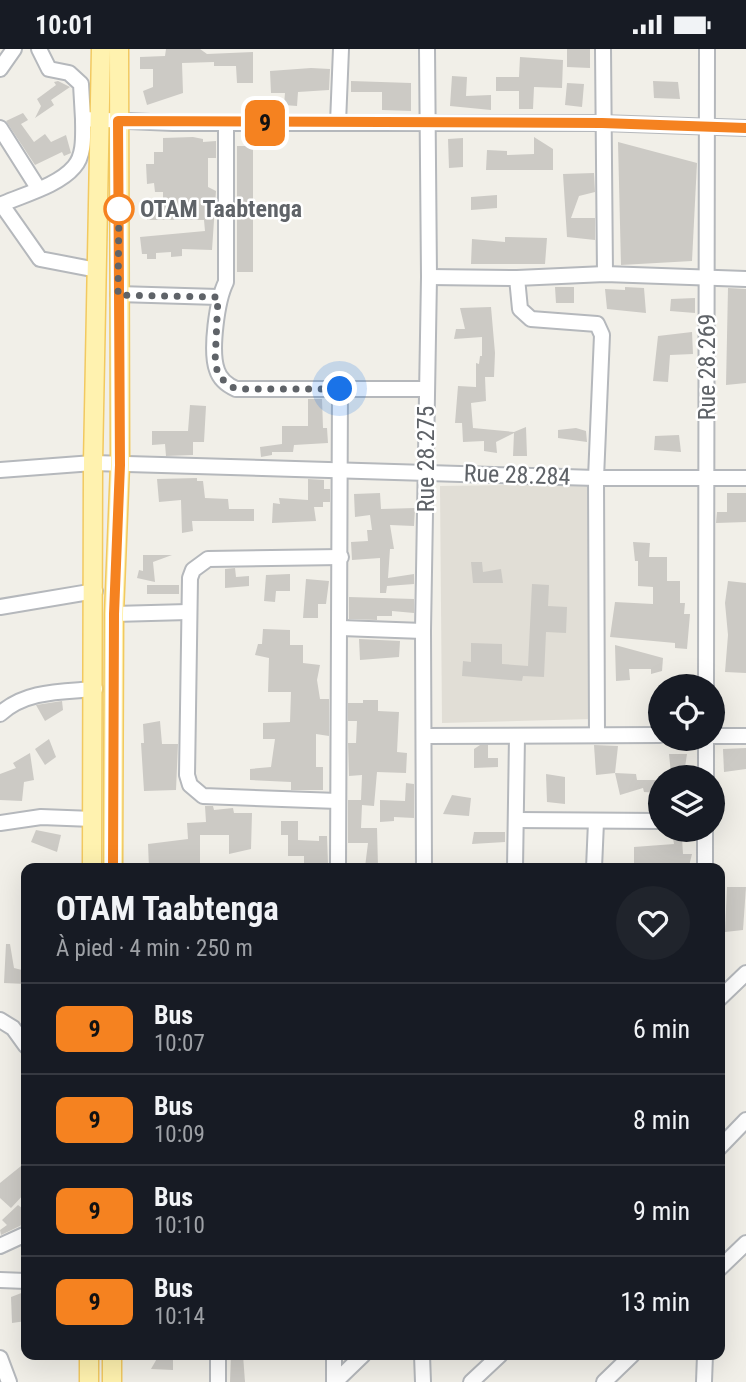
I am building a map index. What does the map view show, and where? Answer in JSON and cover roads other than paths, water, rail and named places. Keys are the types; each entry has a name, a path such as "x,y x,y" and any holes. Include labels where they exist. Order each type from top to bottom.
{"main road":[{"path":"92,863 95,689 93,463 97,270 92,119 100,49"},
{"path":"113,863 114,614 120,465 119,49"},
{"path":"89,1360 89,1382"},
{"path":"112,1360 113,1382"}],"street":[{"path":"0,69 14,49"},
{"path":"39,49 49,69 69,73 81,83 92,119 74,168 1,205 40,258 97,270"},
{"path":"338,123 341,49"},
{"name":"Rue 28.275","path":"424,863 423,631 429,277 427,49"},
{"path":"603,49 605,274"},
{"name":"Rue 28.269","path":"706,674 708,49"},
{"path":"92,119 226,124 602,123 746,128"},
{"path":"226,124 226,282 218,297 215,363 217,372 228,385 236,389 427,390"},
{"path":"0,128 38,188"},
{"path":"429,277 517,278 605,274 708,280 746,279"},
{"path":"517,278 520,309 531,319 589,323 600,328 596,478 597,735"},
{"path":"118,295 218,297"},
{"path":"338,863 340,389"},
{"name":"Rue 28.284","path":"0,470 93,463 596,478 746,478"},
{"path":"338,801 203,796 195,792 187,775 188,612 193,570 208,559 341,557"},
{"path":"0,607 94,591"},
{"path":"114,614 188,612"},
{"path":"341,628 423,631"},
{"path":"0,714 20,701 40,694 95,689"},
{"path":"425,736 648,736"},
{"path":"514,863 517,736"},
{"path":"725,736 746,736"},
{"path":"0,823 41,817 93,819"},
{"path":"517,820 648,821"},
{"path":"594,863 596,822"},
{"path":"705,842 705,863"},
{"path":"725,993 746,973"},
{"path":"0,1020 13,1028 21,1039"},
{"path":"725,1142 746,1120"},
{"path":"0,1246 21,1236"},
{"path":"725,1263 746,1244"},
{"path":"0,1280 21,1281"},
{"path":"218,1360 218,1382"},
{"path":"334,1360 335,1382"},
{"path":"335,1382 358,1360"},
{"path":"422,1360 423,1382"},
{"path":"471,1382 495,1360"},
{"path":"604,1382 627,1360"},
{"path":"704,1382 705,1360"}],"place":[{"name":"OTAM Taabtenga","path":"119,209"}]}
